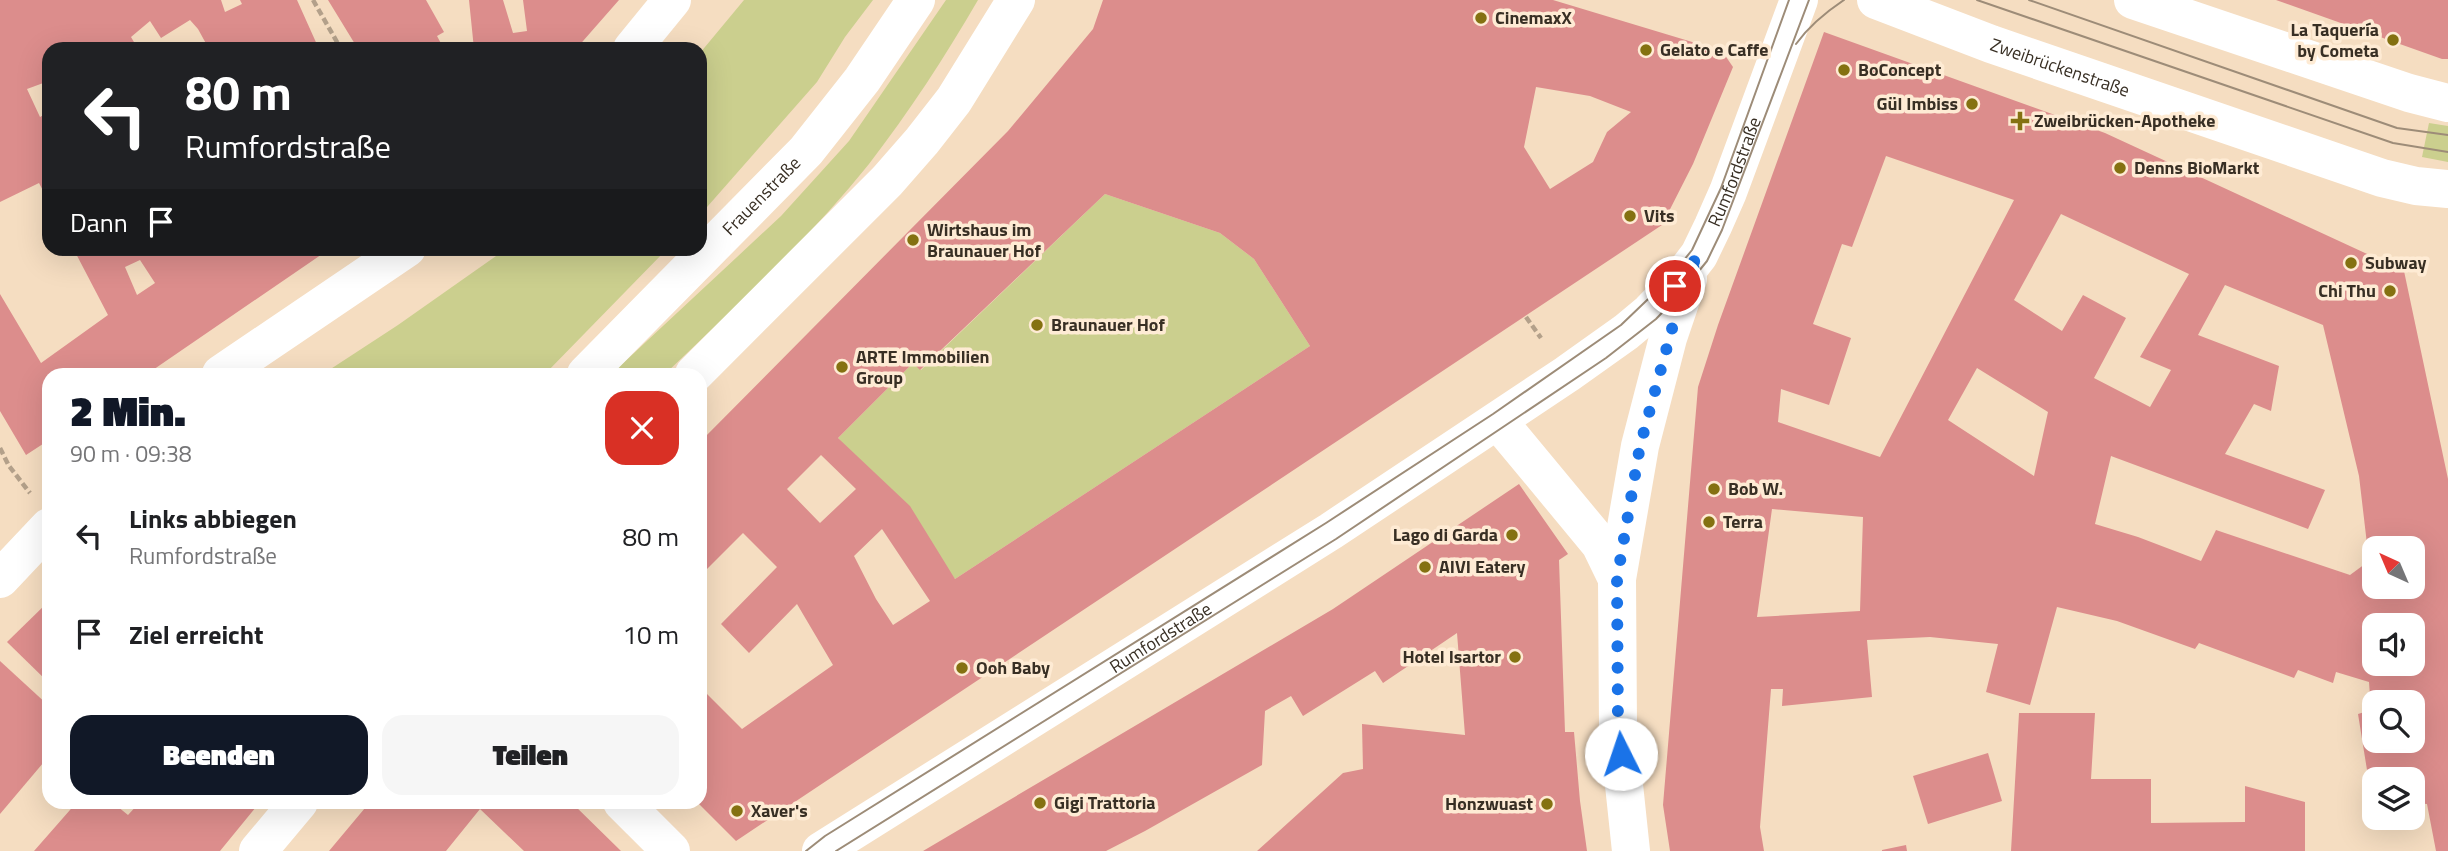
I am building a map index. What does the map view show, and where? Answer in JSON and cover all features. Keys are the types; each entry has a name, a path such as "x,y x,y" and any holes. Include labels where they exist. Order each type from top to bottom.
{"street":[{"path":"638,42 672,0"},
{"name":"Frauenstraße","path":"707,251 806,151 862,80 915,0"},
{"path":"700,368 887,181 922,141 954,100 1016,0"},
{"name":"Rumfordstraße","path":"821,851 1331,531 1498,421 1626,332 1650,312 1699,255 1728,192 1799,0"},
{"name":"Zweibrückenstraße","path":"1876,0 2004,49 2382,177 2416,186 2448,189"},
{"path":"2133,0 2409,93 2448,103"},
{"path":"1631,851 1618,728 1617,579 1640,446 1682,292 1699,255"},
{"path":"230,368 395,256"},
{"name":"Frauenstraße","path":"592,368 702,256"},
{"path":"1498,421 1600,544 1617,579"},
{"path":"0,579 42,534"},
{"path":"258,851 293,809"},
{"path":"629,809 671,851"}],"path":[{"path":"313,0 337,42"},
{"path":"1526,317 1541,338"},
{"path":"0,448 9,466"}],"green space":[{"path":"744,0 873,0 845,37 817,82 707,207 707,45"},
{"path":"946,0 978,0 940,63 869,164 770,272 671,368 618,368 781,216 849,141"},
{"path":"2429,123 2448,126 2448,162 2422,157"},
{"path":"1105,194 1220,233 1254,259 1310,346 955,579 838,438 913,363 921,370"},
{"path":"496,256 660,256 551,368 332,368"}],"building":[{"path":"0,0 221,0 225,12 242,4 240,0 297,0 316,42 205,42 190,20 161,38 150,21 131,37 134,42 42,42 42,83 27,89 40,117 42,116 42,189 39,183 0,202"},
{"path":"328,0 426,0 444,32 437,36 440,42 354,42"},
{"path":"469,0 503,0 513,33 527,31 523,0 619,0 582,42 473,42"},
{"path":"1103,0 1553,0 1722,51 1733,67 1693,164 1662,225 736,841 704,809 707,809 707,694 742,729 833,665 797,604 749,653 721,624 777,567 743,533 707,569 707,435 1008,131 1093,29","holes":["1536,87 1590,96 1631,112 1607,132 1593,162 1550,189 1524,147","1105,194 1220,233 1254,259 1310,346 955,579 910,506 838,438 913,363 920,370","821,455 856,489 820,523 787,489","882,529 930,601 893,625 854,556"]},
{"path":"2276,0 2448,0 2448,59 2442,59"},
{"path":"1824,32 2105,133 2404,271 2448,479 2448,851 2436,851 2425,804 2425,767 2367,767 2364,753 2425,753 2425,690 2370,690 2369,682 2336,672 2333,683 2298,670 2294,678 2199,643 2195,649 2117,621 2057,607 2030,705 1986,692 1998,644 1930,637 1867,640 1872,697 1782,706 1783,689 1771,689 1760,827 1764,851 1670,851 1663,805 1698,387","holes":["1886,156 2014,200 1880,457 1778,422 1781,389 1829,405 1851,338 1813,324 1842,244 1852,247","2061,214 2189,274 2140,357 2171,370 2150,407 2094,378 2126,318 2083,295 2062,331 2014,300","2225,285 2323,325 2359,476 2366,536 2426,536 2425,599 2362,599 2362,566 2350,575 2216,530 2201,561 2095,524 2111,456 2308,529 2325,490 2225,454 2254,404 2271,411 2279,366 2198,335","1977,368 2048,412 2034,476 1948,420","1772,509 1863,517 1860,611 1757,617"]},
{"path":"77,256 319,256 156,368 42,368 42,445 26,455 0,411 0,294 41,363 108,315","holes":["140,260 155,283 137,295 125,267"]},
{"path":"1519,484 1568,554 1559,560 1565,732 1574,732 1587,851 1257,851 1343,773 1363,769 1362,724 1465,735 1457,633 1383,683 1375,671 1303,716 1291,696 1265,711 1262,765 1106,851 923,851 1333,609"},
{"path":"42,608 42,676 7,642"},
{"path":"0,661 42,700 42,764 0,814"},
{"path":"2019,713 2095,713 2091,779 2151,779 2151,823 2245,822 2245,786 2305,802 2305,851 2011,851"},
{"path":"2362,713 2362,739 2358,714"},
{"path":"1988,753 2002,801 1928,824 1913,776"},
{"path":"71,809 121,809 128,815 134,809 254,809 220,851 34,851"},
{"path":"364,809 480,809 446,851 329,851"},
{"path":"480,809 578,809 621,851 524,851"},
{"path":"1906,845 1907,851 1882,851 1882,850"}],"tram line":[{"path":"806,851 825,836 1326,523 1493,414 1621,325 1668,280 1692,250 1721,188 1789,0"},
{"path":"836,851 1336,539 1606,358 1656,319 1707,261 1722,230 1809,0"},
{"path":"1796,44 1806,31 1844,0"},
{"path":"1977,0 2393,143 2448,152"},
{"path":"2029,0 2397,128 2448,135"}],"place":[{"name":"CinemaxX","path":"1481,18"},
{"name":"La Taquería by Cometa","path":"2393,40"},
{"name":"Gelato e Caffe","path":"1646,50"},
{"name":"BoConcept","path":"1844,70"},
{"name":"Gül Imbiss","path":"1972,104"},
{"name":"Zweibrücken-Apotheke","path":"2020,121"},
{"name":"Denns BioMarkt","path":"2120,168"},
{"name":"Vits","path":"1630,216"},
{"name":"Wirtshaus im Braunauer Hof","path":"913,240"},
{"name":"Subway","path":"2351,263"},
{"name":"Chi Thu","path":"2390,291"},
{"name":"Braunauer Hof","path":"1037,325"},
{"name":"ARTE Immobilien Group","path":"842,367"},
{"name":"Bob W.","path":"1714,489"},
{"name":"Terra","path":"1709,522"},
{"name":"Lago di Garda","path":"1512,535"},
{"name":"AIVI Eatery","path":"1425,567"},
{"name":"Hotel Isartor","path":"1515,657"},
{"name":"Ooh Baby","path":"962,668"},
{"name":"Gigi Trattoria","path":"1040,803"},
{"name":"Honzwuast","path":"1547,804"},
{"name":"Xaver's","path":"737,811"}],"route":[{"path":"1621,754 1618,728 1617,579 1640,446 1682,292 1699,255 1675,286"}]}
